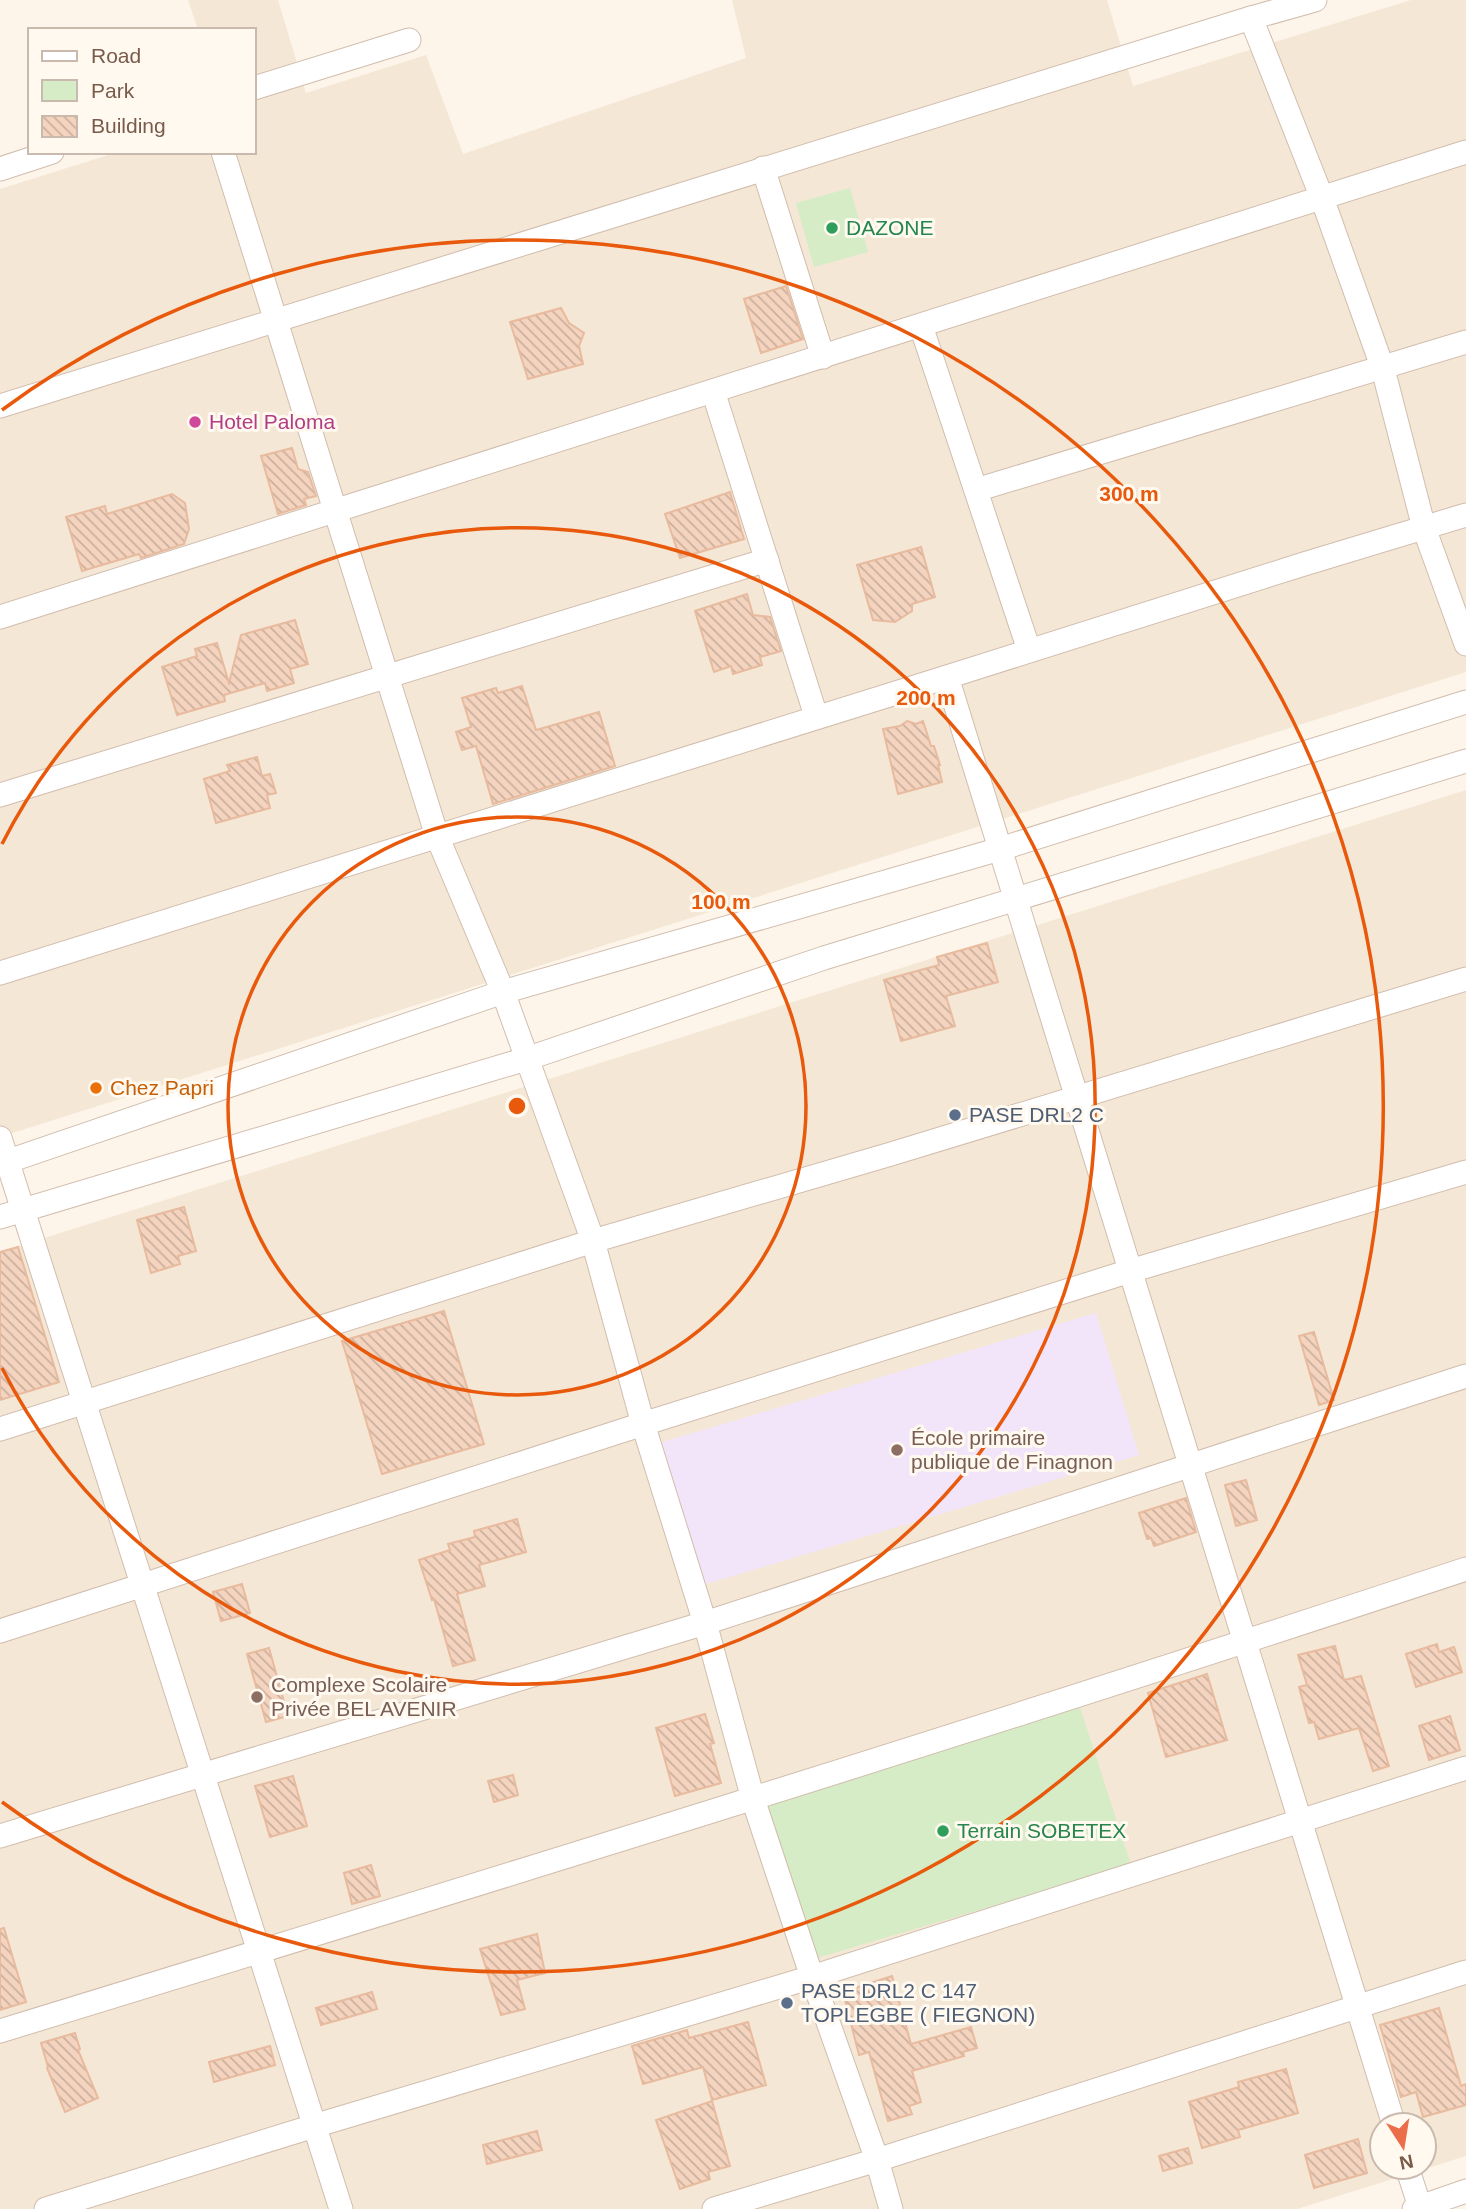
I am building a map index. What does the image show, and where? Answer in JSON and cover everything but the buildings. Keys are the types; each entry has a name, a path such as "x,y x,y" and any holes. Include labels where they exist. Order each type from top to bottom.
{"street":[{"path":"0,406 1315,0"},
{"path":"1251,18 1322,198 1383,369 1424,528 1466,644"},
{"path":"256,87 409,40"},
{"path":"0,617 1466,152"},
{"path":"0,169 46,154"},
{"path":"224,154 437,836 503,992 593,1241 643,1424 705,1623 753,1799 877,2160 891,2209"},
{"path":"763,169 823,357"},
{"path":"920,326 1029,650"},
{"path":"976,490 1466,342"},
{"path":"713,391 817,716"},
{"path":"0,973 1466,515"},
{"path":"0,795 767,560"},
{"path":"947,677 1390,2111"},
{"path":"4,1163 503,992 1000,849 1466,702"},
{"path":"0,1217 526,1059 824,958 1466,761"},
{"path":"0,1429 593,1241 1466,979"},
{"path":"0,1138 4,1163 23,1210 341,2209"},
{"path":"0,1631 1130,1271 1466,1172"},
{"path":"0,1836 705,1623 1466,1376"},
{"path":"0,2031 753,1799 1466,1569"},
{"path":"46,2209 812,1977 1466,1768"},
{"path":"714,2209 877,2160 1466,1972"},
{"path":"1410,2181 1417,2208 1466,2191"}],"shaded area":[{"path":"188,0 278,0 306,93 426,55 463,154 746,58 732,0 1107,0 1133,86 1411,0 1466,0 1466,672 0,1137 0,189 112,154 256,154 256,28 197,28"},
{"path":"1466,790 1466,2156 1438,2165 1438,2111 1368,2111 1368,2181 1386,2181 1297,2209 0,2209 0,1252"},
{"name":"École primaire publique de Finagnon","path":"1096,1313 1139,1455 699,1586 656,1444"}],"green space":[{"name":"DAZONE","path":"850,188 868,252 814,267 796,203"},
{"name":"Terrain SOBETEX","path":"1079,1704 1131,1865 807,1961 755,1797"}],"place":[{"name":"DAZONE","path":"832,228"},
{"name":"Hotel Paloma","path":"195,422"},
{"name":"Chez Papri","path":"96,1088"},
{"name":"PASE DRL2 C","path":"955,1115"},
{"name":"École primaire publique de Finagnon","path":"897,1450"},
{"name":"Complexe Scolaire Privée BEL AVENIR","path":"257,1697"},
{"name":"Terrain SOBETEX","path":"943,1831"},
{"name":"PASE DRL2 C 147 TOPLEGBE ( FIEGNON)","path":"787,2003"}]}
